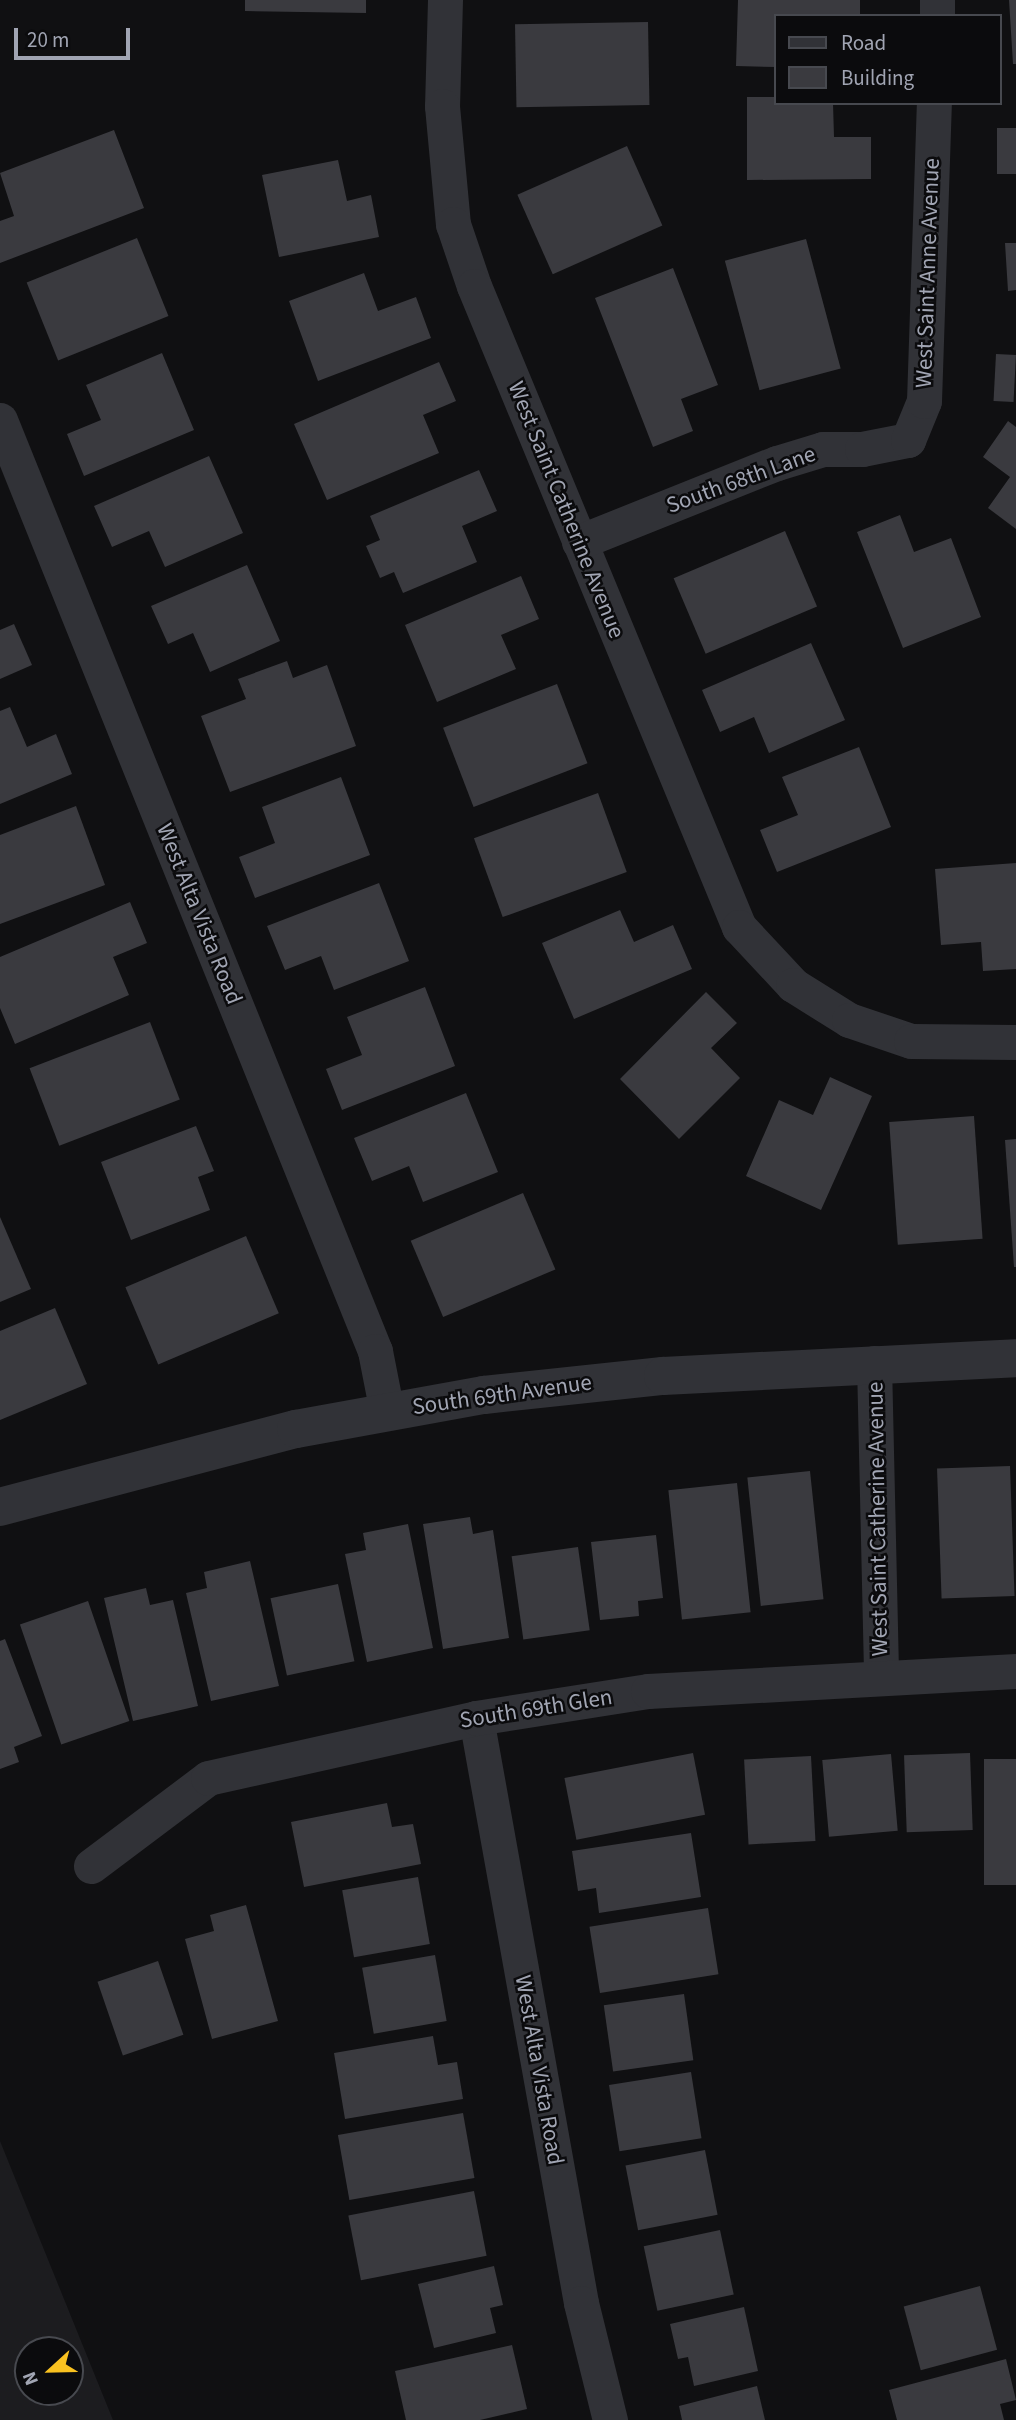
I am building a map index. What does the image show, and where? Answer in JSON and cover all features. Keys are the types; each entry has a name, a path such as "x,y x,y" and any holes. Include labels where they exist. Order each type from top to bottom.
{"street":[{"name":"West Saint Catherine Avenue","path":"445,0 442,106 453,224 579,542 738,927 793,985 849,1020 911,1041 1016,1042"},
{"name":"West Saint Anne Avenue","path":"908,440 924,401 934,105"},
{"name":"West Alta Vista Road","path":"0,420 375,1352 387,1412"},
{"name":"South 68th Lane","path":"579,542 777,463 823,449 862,449 908,440"},
{"name":"South 69th Avenue","path":"0,1507 296,1429 570,1384 874,1363 1016,1358"},
{"name":"West Saint Catherine Avenue","path":"874,1363 881,1675"},
{"name":"South 69th Glen","path":"91,1866 208,1778 476,1718 648,1691 881,1675 1016,1671"},
{"name":"West Alta Vista Road","path":"476,1718 581,2303 610,2420"}],"shaded area":[{"path":"0,2141 79,2336 14,2336 14,2406 84,2406 84,2348 113,2420 0,2420"}],"building":[{"path":"245,0 366,0 366,13 245,11"},
{"path":"738,0 860,0 860,14 774,14 774,67 736,66"},
{"path":"1009,0 1016,0 1016,64 1013,64"},
{"path":"648,22 649,105 516,107 515,24"},
{"path":"747,97 774,97 774,105 833,105 834,137 871,137 871,179 747,180"},
{"path":"997,128 1016,128 1016,174 997,174"},
{"path":"114,130 144,208 0,263 0,221 14,216 0,173"},
{"path":"627,146 662,225 553,274 517,195"},
{"path":"338,160 347,201 371,195 379,237 279,257 262,175"},
{"path":"137,238 168,316 58,360 27,283"},
{"path":"806,239 841,368 760,390 725,261"},
{"path":"1005,243 1016,243 1016,290 1008,291"},
{"path":"673,268 718,385 681,399 693,431 653,447 595,298"},
{"path":"364,273 378,311 416,297 431,338 318,381 289,301"},
{"path":"162,353 194,430 84,476 67,434 101,420 86,385"},
{"path":"996,354 1016,355 1014,402 994,401"},
{"path":"439,362 456,401 423,415 439,453 327,500 294,424"},
{"path":"1008,421 1016,427 1016,529 988,508 1010,477 983,457"},
{"path":"209,456 243,533 165,567 149,531 112,547 94,506"},
{"path":"479,470 497,511 462,526 477,562 403,593 394,572 380,578 366,546 380,540 370,516"},
{"path":"900,515 914,552 951,538 981,617 903,648 857,532"},
{"path":"785,531 817,606 706,654 674,578"},
{"path":"247,565 280,641 210,672 193,633 168,644 151,606"},
{"path":"521,576 539,619 501,635 516,669 437,702 405,625"},
{"path":"14,624 32,665 0,679 0,630"},
{"path":"811,643 845,720 769,753 754,717 720,732 702,690"},
{"path":"287,661 293,678 327,665 356,746 230,792 201,716 246,699 238,679"},
{"path":"557,684 587,763 474,807 443,728"},
{"path":"10,707 27,747 56,734 72,774 0,804 0,711"},
{"path":"859,747 891,827 777,872 760,830 798,815 782,777"},
{"path":"341,777 370,855 255,898 239,857 275,843 262,807"},
{"path":"598,793 627,872 503,917 474,838"},
{"path":"76,806 105,885 0,924 0,835"},
{"path":"1016,863 1016,969 983,971 981,942 941,945 935,869"},
{"path":"379,883 409,961 334,990 321,956 285,970 267,926"},
{"path":"130,902 147,943 113,957 129,995 15,1044 0,1008 0,957"},
{"path":"620,910 634,942 673,925 692,969 574,1019 542,943"},
{"path":"425,987 455,1066 342,1110 326,1069 362,1055 347,1017"},
{"path":"706,992 737,1023 711,1048 740,1078 679,1139 620,1079"},
{"path":"150,1022 180,1099 59,1146 30,1068"},
{"path":"830,1077 872,1096 821,1210 746,1176 779,1100 813,1115"},
{"path":"466,1093 498,1172 423,1202 409,1166 372,1181 354,1138"},
{"path":"974,1116 983,1239 898,1245 889,1122"},
{"path":"196,1126 214,1171 198,1177 210,1210 131,1240 101,1162"},
{"path":"1016,1139 1016,1267 1014,1267 1005,1140"},
{"path":"523,1193 555,1269 443,1317 411,1241"},
{"path":"0,1217 31,1289 0,1302"},
{"path":"246,1236 279,1313 158,1365 125,1287"},
{"path":"55,1308 87,1384 0,1420 0,1331"},
{"path":"1010,1466 1015,1596 942,1598 937,1469"},
{"path":"810,1471 823,1599 761,1606 747,1478"},
{"path":"737,1483 751,1612 682,1620 668,1490"},
{"path":"470,1517 473,1534 493,1530 509,1638 443,1649 423,1524"},
{"path":"408,1524 433,1648 367,1662 345,1554 366,1550 363,1533"},
{"path":"656,1535 663,1598 638,1601 639,1616 600,1620 591,1542"},
{"path":"578,1547 590,1630 523,1640 512,1556"},
{"path":"250,1561 279,1686 211,1701 186,1593 207,1588 204,1572"},
{"path":"338,1584 354,1661 287,1676 271,1598"},
{"path":"146,1588 150,1605 173,1600 198,1706 133,1721 104,1598"},
{"path":"88,1601 129,1721 61,1745 20,1624"},
{"path":"5,1639 42,1736 14,1747 19,1762 0,1769 0,1641"},
{"path":"693,1753 705,1815 576,1840 564,1778"},
{"path":"970,1753 973,1830 907,1832 904,1755"},
{"path":"891,1754 898,1831 829,1837 822,1760"},
{"path":"811,1756 815,1841 749,1844 744,1760"},
{"path":"984,1759 1016,1759 1016,1885 984,1885"},
{"path":"387,1803 392,1827 413,1824 421,1864 304,1887 291,1822"},
{"path":"691,1833 701,1897 599,1913 596,1888 578,1891 572,1851"},
{"path":"418,1877 430,1944 354,1957 342,1890"},
{"path":"246,1905 278,2021 212,2039 185,1939 214,1931 210,1915"},
{"path":"708,1908 718,1974 600,1993 589,1927"},
{"path":"435,1955 447,2021 374,2034 362,1968"},
{"path":"158,1961 183,2035 123,2056 97,1982"},
{"path":"684,1994 693,2060 613,2072 604,2005"},
{"path":"433,2036 438,2065 457,2062 463,2099 345,2119 334,2053"},
{"path":"691,2072 701,2138 620,2151 609,2085"},
{"path":"463,2113 474,2178 349,2200 338,2135"},
{"path":"705,2150 718,2215 638,2230 625,2165"},
{"path":"474,2191 487,2256 361,2280 348,2215"},
{"path":"720,2230 734,2295 657,2311 644,2246"},
{"path":"494,2266 503,2305 490,2308 496,2333 434,2348 418,2284"},
{"path":"980,2286 997,2350 921,2370 904,2306"},
{"path":"744,2307 758,2371 694,2386 688,2357 678,2359 670,2324"},
{"path":"512,2345 527,2409 480,2420 406,2420 395,2371"},
{"path":"1006,2359 1016,2400 1000,2404 1004,2420 897,2420 889,2390"},
{"path":"757,2386 765,2420 682,2420 679,2406"}]}
